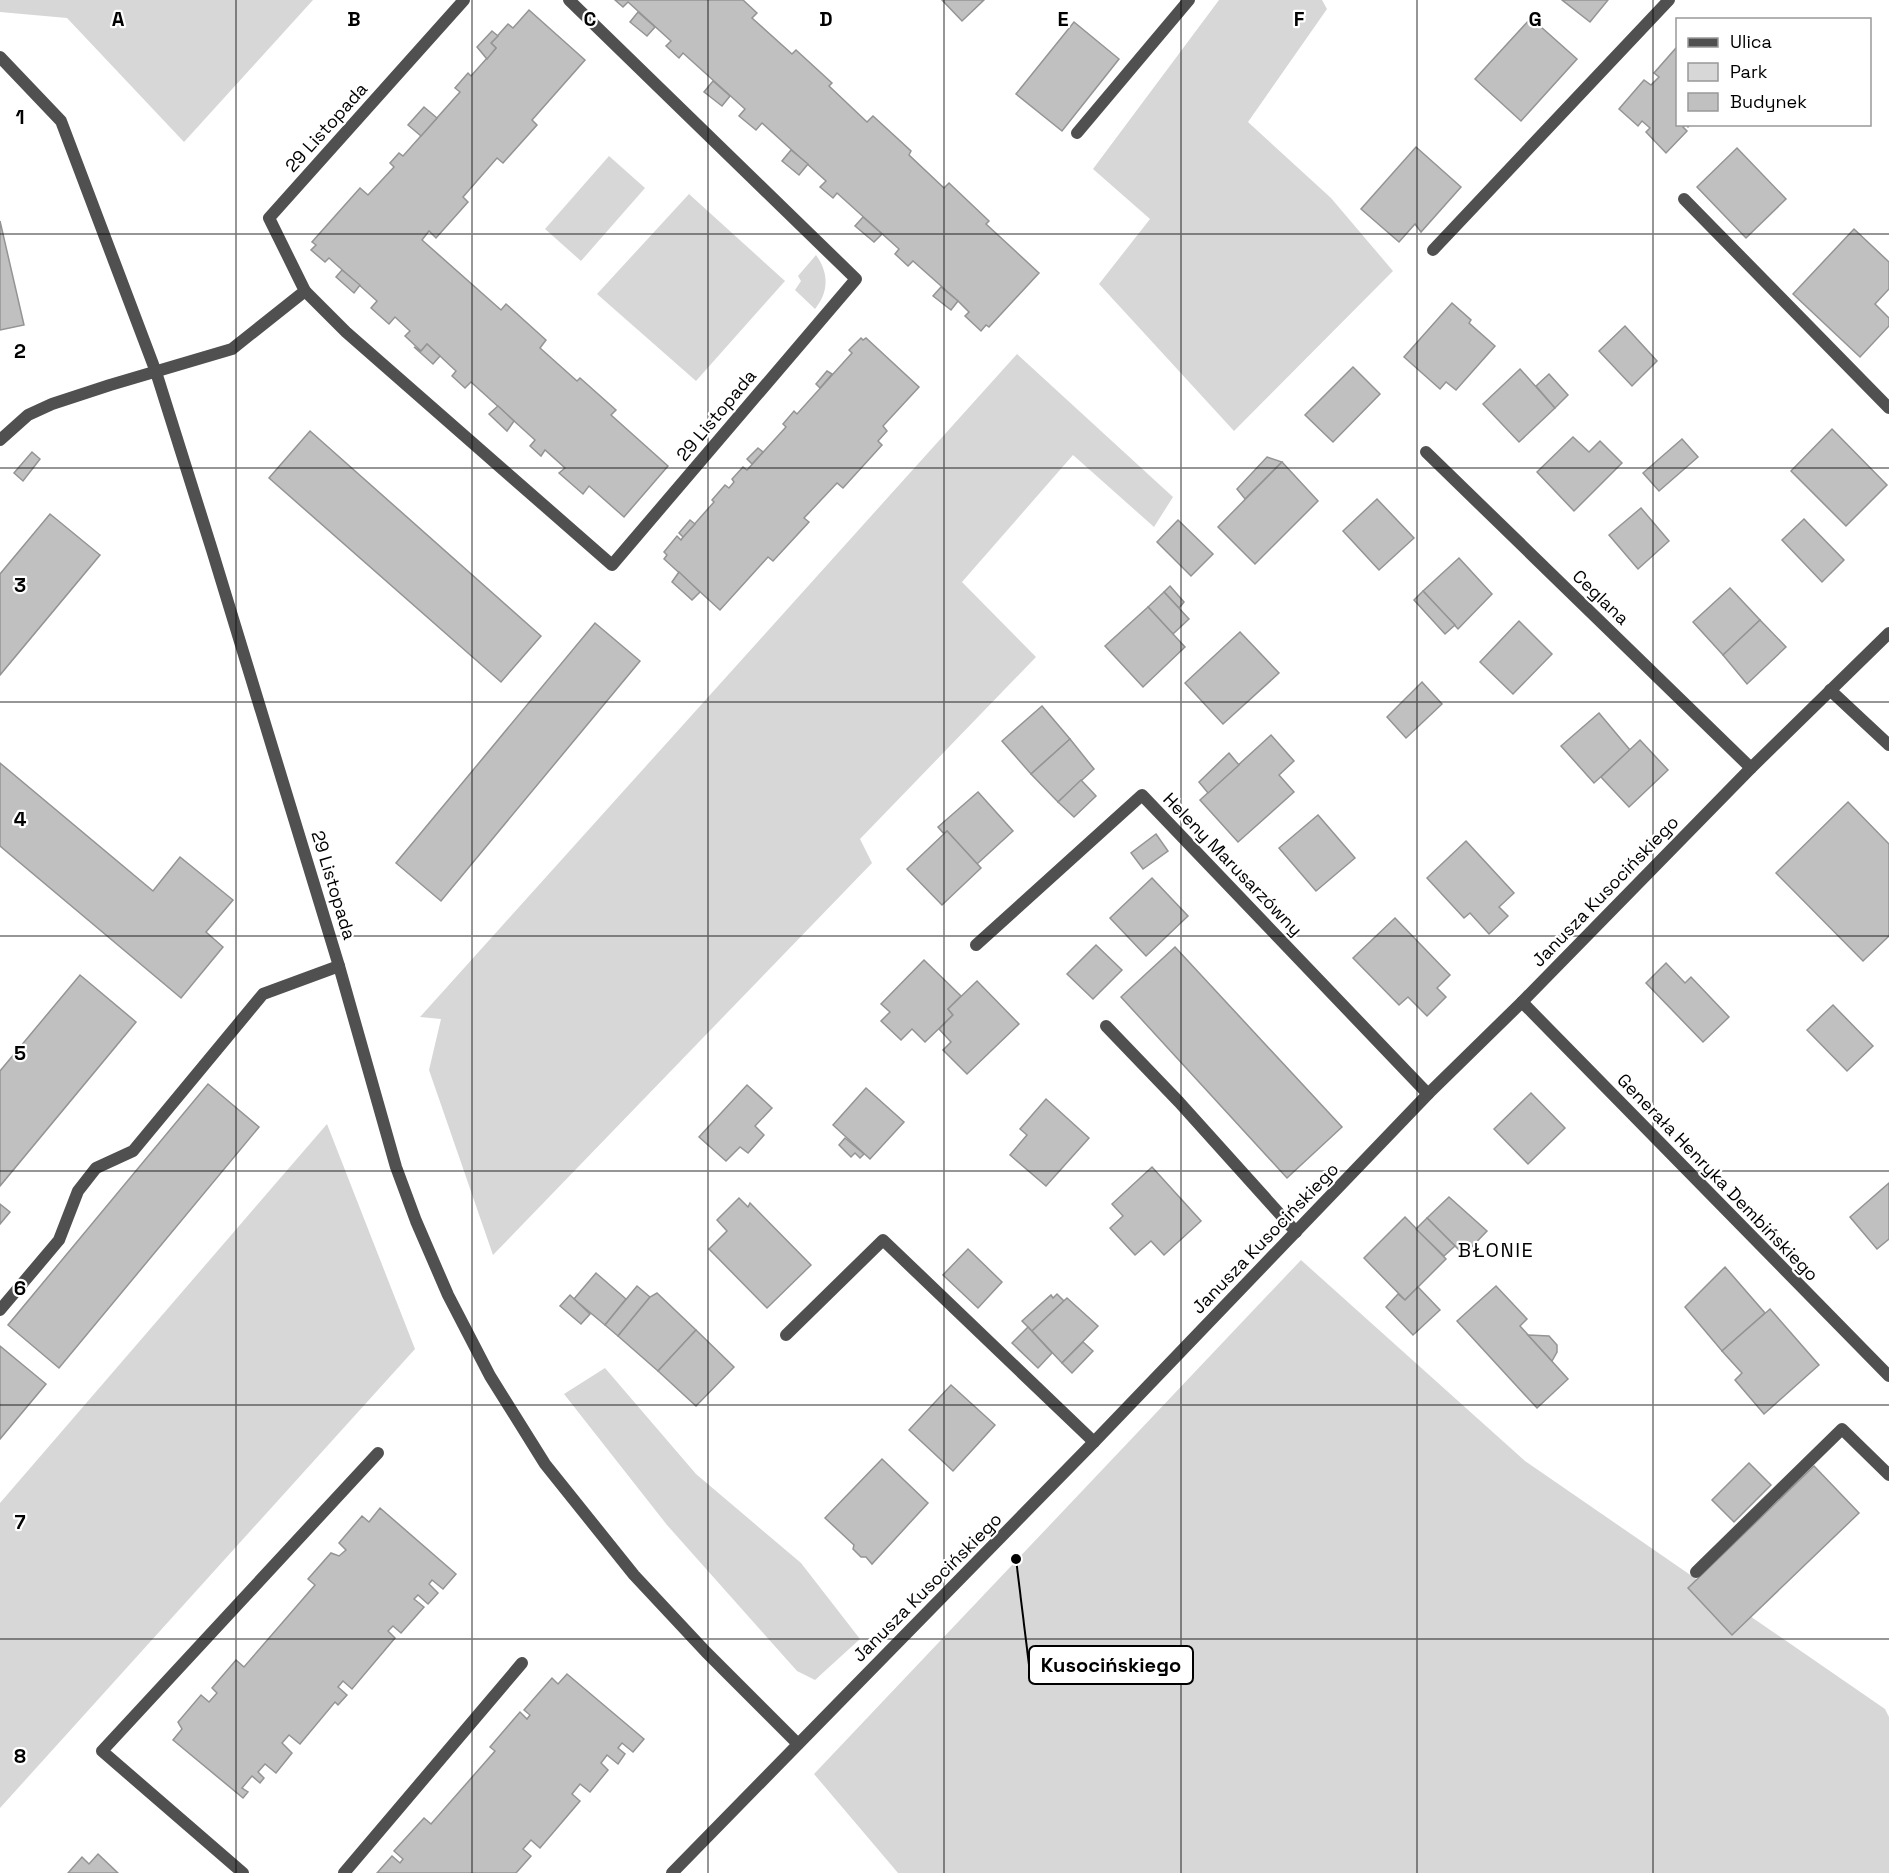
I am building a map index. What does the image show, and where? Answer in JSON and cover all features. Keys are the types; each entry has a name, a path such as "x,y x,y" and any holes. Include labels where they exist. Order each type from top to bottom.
{"street":[{"name":"29 Listopada","path":"464,0 269,218 305,291 346,332 612,565 856,279 569,0"},
{"path":"1077,133 1189,0"},
{"path":"1433,250 1669,0"},
{"name":"29 Listopada","path":"0,57 61,121 156,372 339,966 263,994 133,1150 96,1168 78,1191 59,1240 0,1310"},
{"path":"1684,199 1889,408"},
{"path":"0,440 28,415 52,404 232,349 305,291"},
{"name":"Ceglana","path":"1426,452 1751,768"},
{"name":"Janusza Kusocińskiego","path":"672,1873 1094,1442 1428,1094 1751,768 1889,633"},
{"path":"1830,690 1889,745"},
{"name":"Heleny Marusarzówny","path":"976,945 1142,795 1428,1094"},
{"path":"339,966 396,1167 448,1295 490,1376 545,1464 634,1575 706,1652 798,1744"},
{"name":"Generała Henryka Dembińskiego","path":"1521,1002 1889,1376"},
{"path":"1106,1026 1179,1102 1296,1232"},
{"path":"786,1335 883,1240 1094,1442"},
{"path":"1696,1572 1842,1429 1889,1475"},
{"path":"243,1873 102,1751 378,1453"},
{"path":"344,1873 522,1663"}],"green space":[{"path":"0,0 313,0 184,142 67,18 0,12"},
{"path":"1219,0 1322,0 1327,9 1248,122 1331,198 1393,271 1234,431 1099,284 1150,219 1093,169"},
{"path":"609,156 645,188 581,261 545,229"},
{"path":"689,194 785,281 696,381 597,294"},
{"path":"816,255 826,282 823,296 815,309 795,290 801,281 798,276"},
{"path":"1017,354 1173,497 1154,527 1073,455 962,582 1036,657 860,839 872,863 493,1255 429,1070 441,1019 420,1017"},
{"path":"327,1124 415,1349 0,1808 0,1503"},
{"path":"1301,1260 1525,1461 1885,1709 1889,1717 1889,1873 898,1873 814,1774"},
{"path":"605,1368 696,1474 801,1563 860,1639 815,1680 797,1671 667,1525 564,1394"}],"building":[{"path":"615,0 743,0 757,13 752,18 792,54 796,50 832,83 829,86 867,122 873,116 911,151 909,155 944,188 949,183 989,221 986,224 1039,273 989,327 986,325 981,331 965,316 969,312 958,301 913,261 908,266 895,254 899,249 837,193 833,198 820,187 826,181 762,123 756,130 739,116 745,109 683,53 679,58 666,46 671,41 628,2 623,7"},
{"path":"942,0 984,0 962,21"},
{"path":"1562,0 1608,0 1590,22"},
{"path":"529,10 585,60 532,120 537,125 503,163 497,158 463,197 468,202 436,238 429,231 422,240 501,310 506,304 546,340 540,348 577,381 580,378 616,410 611,415 668,466 624,517 589,486 583,494 559,473 565,468 545,450 541,456 530,446 535,440 471,382 465,388 452,376 456,371 427,344 421,351 405,336 410,331 395,317 389,324 371,308 377,301 329,258 325,262 311,250 316,245 312,242 360,188 368,195 394,167 390,163 399,153 403,156 460,92 455,88 468,73 471,76 496,48 491,43 508,24 513,28"},
{"path":"638,12 655,27 647,36 630,22"},
{"path":"1531,18 1577,59 1521,121 1475,79"},
{"path":"1074,22 1119,59 1062,131 1016,94"},
{"path":"492,31 498,36 491,43 496,48 487,59 477,47"},
{"path":"1676,48 1676,126 1684,126 1687,131 1666,153 1646,132 1650,128 1642,121 1638,126 1619,109 1644,80 1651,85 1659,77 1654,73"},
{"path":"713,81 730,96 722,106 704,92"},
{"path":"424,107 437,118 421,136 408,125"},
{"path":"1416,147 1461,187 1421,232 1415,224 1399,242 1361,209"},
{"path":"1737,148 1786,199 1746,238 1697,187"},
{"path":"791,150 808,164 799,175 782,161"},
{"path":"863,217 882,234 874,242 855,226"},
{"path":"0,221 24,325 0,330"},
{"path":"1854,229 1889,262 1889,289 1875,304 1889,318 1889,326 1860,357 1793,294"},
{"path":"342,270 360,285 354,293 336,277"},
{"path":"941,287 958,301 951,310 933,296"},
{"path":"1452,303 1471,320 1469,323 1495,346 1456,390 1446,382 1440,389 1404,357"},
{"path":"1625,326 1657,361 1632,386 1599,351"},
{"path":"861,338 863,340 866,338 919,387 883,426 887,431 878,441 882,445 843,488 837,483 804,518 809,522 773,561 768,557 720,610 664,559 667,555 664,552 677,536 681,540 714,502 712,500 725,485 729,488 734,482 732,479 743,467 747,470 786,427 783,424 794,411 797,414 852,353 849,350"},
{"path":"427,344 440,356 433,364 414,347 421,351"},
{"path":"1353,367 1380,394 1333,442 1305,415"},
{"path":"1520,369 1555,408 1519,442 1483,404"},
{"path":"827,371 832,374 820,388 816,384"},
{"path":"1549,374 1568,395 1555,408 1536,386"},
{"path":"498,406 514,421 507,431 489,414"},
{"path":"1832,429 1887,485 1846,526 1791,471"},
{"path":"310,431 541,636 501,682 269,478"},
{"path":"1573,437 1589,452 1600,441 1622,463 1574,511 1537,472"},
{"path":"1682,439 1698,457 1659,491 1643,473"},
{"path":"758,448 763,452 752,464 747,459"},
{"path":"32,452 40,459 23,481 14,473"},
{"path":"1267,457 1282,462 1245,499 1237,489"},
{"path":"1282,462 1318,501 1255,564 1218,527"},
{"path":"1377,499 1414,538 1379,570 1343,531"},
{"path":"1641,508 1669,541 1638,569 1609,535"},
{"path":"50,514 100,555 0,675 0,574"},
{"path":"1804,519 1844,560 1822,582 1782,540"},
{"path":"690,520 695,524 683,537 679,533"},
{"path":"1178,520 1213,554 1191,576 1157,542"},
{"path":"1459,558 1492,594 1458,629 1423,591"},
{"path":"679,572 700,592 692,600 672,582"},
{"path":"1170,586 1184,602 1179,608 1164,592"},
{"path":"1730,588 1760,620 1723,655 1693,622"},
{"path":"1423,591 1455,625 1445,634 1414,600"},
{"path":"1164,592 1189,619 1173,634 1148,607"},
{"path":"1148,607 1185,647 1143,687 1105,646"},
{"path":"1760,620 1786,647 1747,684 1723,655"},
{"path":"1519,621 1552,654 1513,694 1480,662"},
{"path":"595,623 640,661 441,901 396,863"},
{"path":"1240,632 1279,673 1223,724 1185,683"},
{"path":"1422,682 1442,704 1406,738 1387,717"},
{"path":"1042,706 1070,739 1031,774 1002,741"},
{"path":"1599,713 1630,750 1594,783 1561,746"},
{"path":"1271,735 1294,761 1279,775 1294,792 1238,842 1200,800"},
{"path":"1070,739 1094,769 1058,802 1031,774"},
{"path":"1640,740 1668,770 1629,807 1601,777"},
{"path":"1229,753 1239,765 1208,793 1199,782"},
{"path":"0,763 153,891 180,857 233,900 206,932 223,947 181,998 0,846"},
{"path":"1081,780 1096,796 1074,817 1058,802"},
{"path":"978,792 1013,831 977,864 947,831 944,834 938,827"},
{"path":"1848,802 1889,844 1889,936 1863,961 1776,873"},
{"path":"1318,815 1355,858 1316,891 1279,848"},
{"path":"947,831 981,868 942,905 907,869"},
{"path":"1156,834 1168,851 1143,869 1131,853"},
{"path":"1466,841 1514,893 1499,907 1508,916 1489,934 1470,913 1464,918 1427,878"},
{"path":"1152,878 1188,916 1146,956 1110,918"},
{"path":"1395,918 1450,975 1437,988 1446,997 1427,1016 1408,997 1399,1005 1353,958"},
{"path":"1096,945 1122,970 1093,999 1067,974"},
{"path":"1175,947 1342,1127 1287,1178 1121,997"},
{"path":"924,960 961,996 948,1009 953,1015 925,1042 912,1029 901,1040 881,1021 890,1012 881,1004"},
{"path":"1666,963 1685,983 1691,977 1729,1017 1703,1042 1646,983"},
{"path":"80,975 136,1022 0,1186 0,1071"},
{"path":"977,981 1019,1024 967,1074 943,1050 951,1042 939,1029 953,1015 948,1009"},
{"path":"1833,1005 1873,1046 1847,1071 1807,1030"},
{"path":"208,1084 259,1127 59,1368 8,1325"},
{"path":"747,1085 772,1108 755,1126 764,1135 748,1153 740,1147 726,1161 699,1137"},
{"path":"866,1088 904,1122 870,1159 833,1125"},
{"path":"1531,1093 1565,1128 1528,1164 1494,1129"},
{"path":"1046,1099 1089,1138 1046,1186 1010,1155 1027,1135 1020,1129"},
{"path":"845,1138 864,1154 860,1158 855,1153 851,1157 839,1145"},
{"path":"1152,1167 1201,1221 1164,1255 1151,1241 1135,1255 1110,1228 1123,1216 1112,1204"},
{"path":"1889,1183 1889,1239 1877,1249 1850,1217"},
{"path":"1449,1197 1487,1231 1464,1255 1427,1218"},
{"path":"739,1198 748,1207 750,1203 811,1265 767,1308 709,1249 727,1231 717,1220"},
{"path":"0,1204 10,1212 0,1224"},
{"path":"1405,1217 1446,1259 1405,1300 1364,1258"},
{"path":"1427,1218 1455,1246 1444,1256 1416,1229"},
{"path":"968,1249 1002,1282 978,1308 943,1275"},
{"path":"1725,1267 1765,1313 1722,1351 1685,1307"},
{"path":"596,1273 626,1299 605,1325 574,1299"},
{"path":"637,1286 650,1297 618,1336 605,1325"},
{"path":"1496,1286 1527,1319 1520,1326 1568,1379 1537,1408 1457,1321"},
{"path":"1418,1287 1440,1310 1413,1335 1386,1307 1398,1294 1405,1300"},
{"path":"657,1293 696,1330 658,1371 618,1336 650,1297"},
{"path":"1057,1294 1064,1301 1032,1331 1022,1321 1051,1295 1053,1298"},
{"path":"570,1295 590,1314 581,1324 560,1306"},
{"path":"1067,1298 1098,1326 1062,1363 1032,1331"},
{"path":"1770,1309 1819,1365 1764,1414 1735,1380 1742,1373 1722,1351"},
{"path":"1028,1327 1052,1353 1038,1368 1012,1343"},
{"path":"696,1330 734,1367 696,1406 658,1371"},
{"path":"1528,1335 1549,1336 1557,1345 1557,1352 1552,1361"},
{"path":"1083,1342 1093,1351 1072,1373 1062,1363"},
{"path":"0,1346 46,1384 0,1439"},
{"path":"951,1385 995,1425 953,1471 909,1430"},
{"path":"882,1459 928,1503 872,1564 866,1557 861,1557 853,1549 854,1545 825,1518"},
{"path":"1749,1463 1771,1485 1734,1522 1712,1500"},
{"path":"1814,1466 1859,1513 1732,1635 1688,1588"},
{"path":"380,1508 456,1574 443,1589 432,1580 429,1584 438,1593 428,1604 418,1595 414,1599 424,1607 401,1633 393,1626 388,1631 395,1638 352,1689 343,1681 338,1687 347,1695 338,1705 335,1702 300,1744 289,1735 282,1743 292,1753 276,1773 265,1764 258,1772 264,1778 260,1783 252,1776 242,1788 248,1792 243,1798 173,1740 182,1729 178,1722 201,1695 209,1702 217,1693 212,1688 236,1660 244,1667 315,1585 308,1579 331,1553 339,1556 346,1550 339,1543 362,1516 369,1522"},
{"path":"567,1674 644,1739 633,1752 622,1743 618,1748 625,1754 618,1764 607,1755 601,1763 608,1770 590,1792 580,1784 572,1794 580,1801 540,1848 531,1840 523,1849 531,1856 516,1873 377,1873 392,1856 400,1863 403,1859 394,1851 424,1818 431,1824 495,1751 490,1747 520,1712 527,1719 530,1715 524,1710 552,1678 558,1684"},
{"path":"98,1854 118,1873 68,1873 82,1857 89,1864"}],"place":[{"name":"Kusocińskiego","path":"1016,1559"}],"district":[{"name":"BŁONIE","path":"1496,1250"}]}
